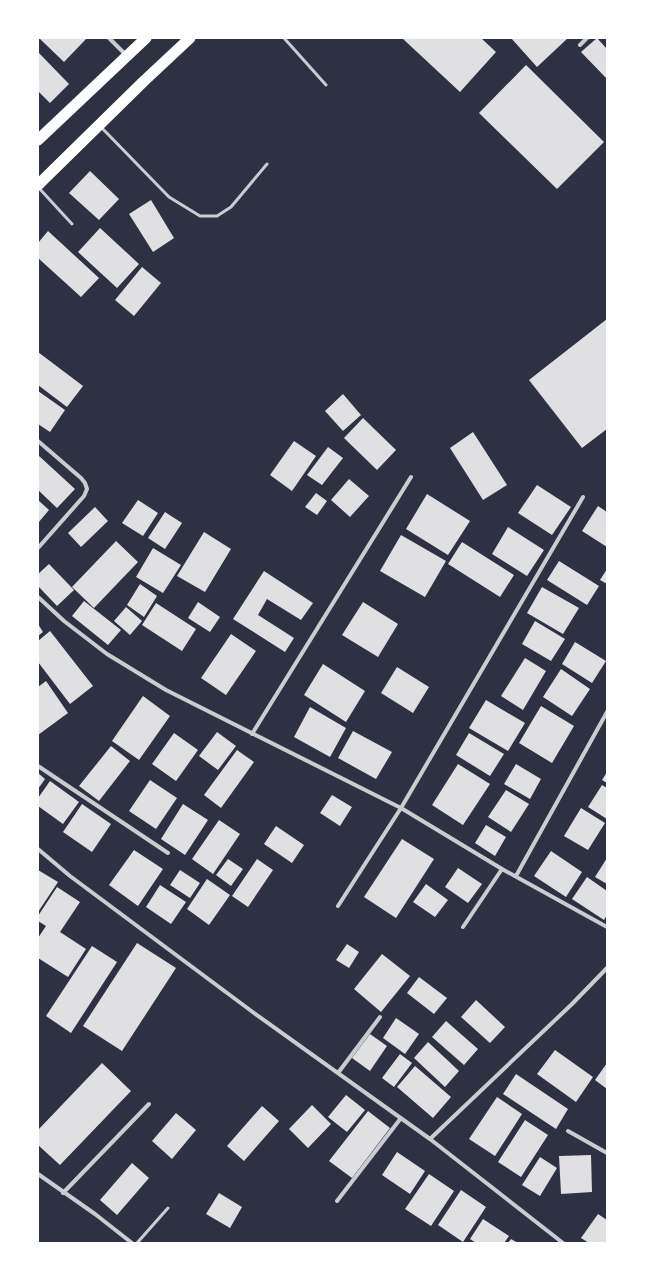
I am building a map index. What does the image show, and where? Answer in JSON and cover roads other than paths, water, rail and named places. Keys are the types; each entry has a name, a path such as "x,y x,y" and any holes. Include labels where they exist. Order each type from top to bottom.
{"highway":[{"path":"38,140 146,38"},
{"path":"38,186 190,38"}],"street":[{"path":"110,38 127,56"},
{"path":"580,45 587,38"},
{"path":"38,441 81,478 87,489 84,496 38,548"},
{"path":"252,734 411,477"},
{"path":"338,906 400,808 583,497"},
{"path":"38,597 64,621 107,654 166,690 400,808 502,869 607,927"},
{"path":"516,876 607,712"},
{"path":"38,766 168,853"},
{"path":"38,848 70,876 254,1013 430,1139 563,1243"},
{"path":"463,927 502,869"},
{"path":"430,1139 572,1004 607,968"},
{"path":"338,1073 380,1017"},
{"path":"63,1193 149,1104"},
{"path":"338,1202 401,1118"},
{"path":"568,1131 607,1153"},
{"path":"38,1174 95,1214 132,1243"}],"lane":[{"path":"284,38 326,86"},
{"path":"99,125 169,197 200,216 217,216 231,207 267,164"},
{"path":"38,186 72,224"},
{"path":"136,1243 168,1208"}]}
